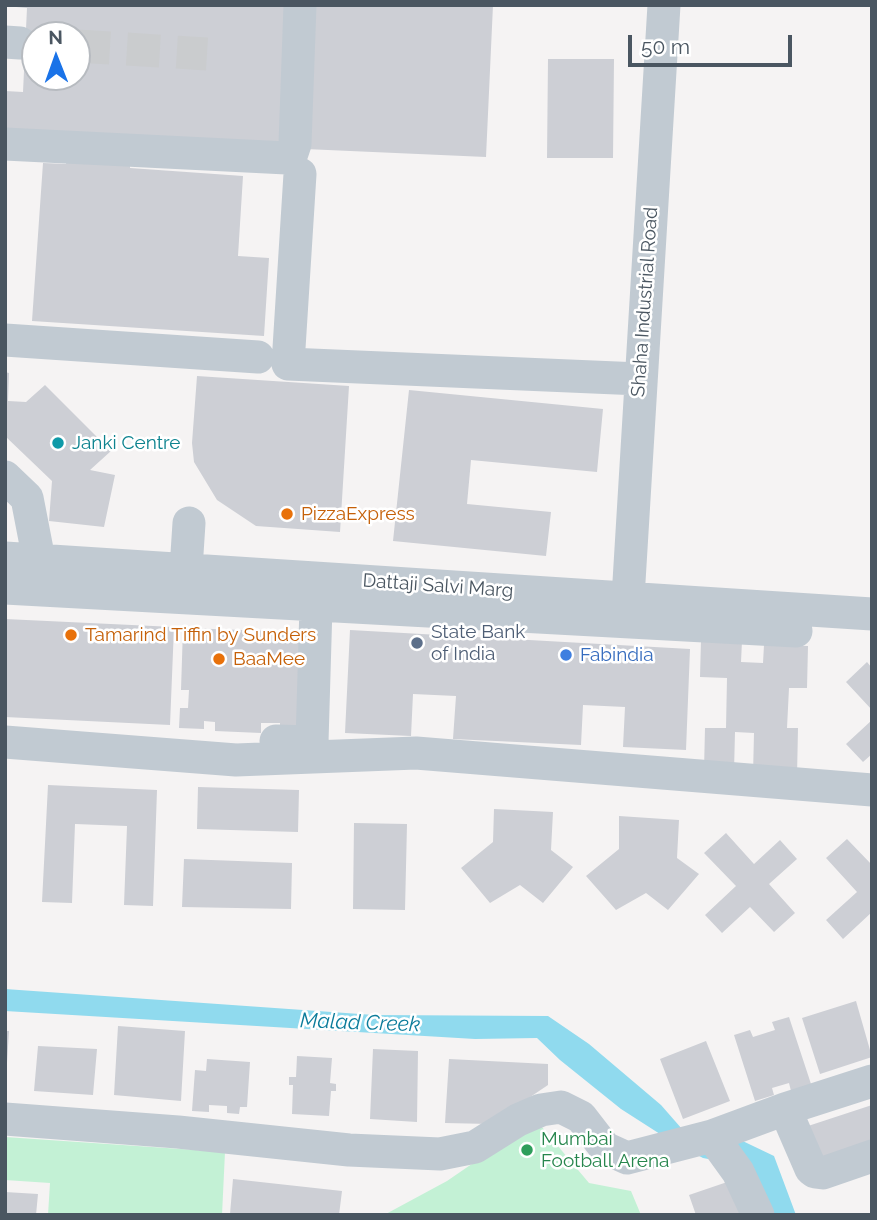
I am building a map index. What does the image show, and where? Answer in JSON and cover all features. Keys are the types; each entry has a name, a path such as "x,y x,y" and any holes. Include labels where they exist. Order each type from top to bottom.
{"street":[{"path":"5,144 287,158 295,144 300,5"},
{"name":"Shaha Industrial Road","path":"628,598 639,379 664,5"},
{"path":"300,174 288,364 639,379"},
{"path":"5,340 258,357"},
{"path":"5,477 27,498 39,560"},
{"path":"186,569 189,523"},
{"name":"Dattaji Salvi Marg","path":"5,558 872,614"},
{"name":"Dattaji Salvi Marg","path":"5,588 872,635"},
{"path":"328,606 333,713"},
{"path":"5,726 312,742 328,606"},
{"path":"5,742 236,760 416,753 872,789"},
{"path":"5,1119 178,1132 349,1150 440,1154 475,1147 518,1120 541,1110 561,1107 581,1117 605,1148 627,1158 712,1136 872,1081"},
{"path":"785,1109 811,1169 815,1172 823,1173 872,1156"},
{"path":"712,1136 738,1172 758,1215"}],"green space":[{"name":"Mumbai Football Arena","path":"536,1120 589,1183 631,1191 641,1215 384,1215 447,1181"},
{"path":"5,1137 225,1152 222,1215 48,1215 50,1183 5,1180"}],"water":[{"name":"Malad Creek","path":"5,989 374,1015 548,1016 589,1044 661,1105 682,1129 728,1134 774,1156 796,1215 762,1215 745,1166 703,1158 674,1143 621,1109 537,1038 475,1039 5,1011"}],"building":[{"path":"16,5 294,5 287,153 5,139 5,91 91,91 91,21 26,21 27,8"},
{"path":"312,5 493,5 486,157 305,149"},
{"path":"548,59 614,59 613,158 547,158"},
{"path":"67,159 130,163 130,168 243,176 238,256 269,258 264,336 32,321 43,163 66,164"},
{"name":"Janki Centre","path":"5,372 9,373 8,401 26,402 45,385 111,451 90,470 115,475 104,527 49,521 52,481 5,436"},
{"path":"197,376 349,386 340,532 256,526 217,500 194,462 192,443"},
{"path":"409,390 603,409 597,472 471,460 467,504 551,512 546,556 393,541"},
{"path":"5,619 174,627 170,725 5,717"},
{"path":"183,628 302,632 299,735 280,735 280,723 261,723 261,733 215,731 215,722 204,721 204,729 179,728 180,708 188,708 189,690 181,690"},
{"path":"350,630 690,649 686,750 623,747 625,707 583,705 581,745 453,739 456,696 413,694 411,736 345,733"},
{"path":"701,640 742,641 741,662 763,663 764,645 808,646 807,688 789,688 787,728 798,728 797,776 753,775 754,733 735,732 734,771 704,770 705,728 726,728 727,678 700,677"},
{"path":"867,662 872,668 872,710 846,682"},
{"path":"872,720 872,754 863,762 846,744"},
{"path":"48,785 157,790 153,906 124,905 127,826 75,824 72,903 42,902"},
{"path":"198,787 299,790 298,832 197,829"},
{"path":"494,809 553,812 551,850 573,867 543,903 520,885 490,903 461,868 493,842"},
{"path":"619,816 679,820 677,858 699,874 668,910 646,893 616,910 586,876 619,849"},
{"path":"354,823 407,824 405,910 353,909"},
{"path":"726,833 754,864 780,840 797,859 769,884 795,913 774,932 750,907 722,933 705,915 736,886 704,853"},
{"path":"847,839 872,865 872,912 843,939 826,920 857,892 826,858"},
{"path":"184,859 292,863 291,909 182,907"},
{"path":"856,1001 872,1057 820,1074 802,1018"},
{"path":"789,1017 811,1084 791,1091 789,1083 772,1088 774,1095 755,1101 734,1035 750,1030 753,1037 775,1030 772,1022"},
{"path":"118,1026 185,1031 181,1101 114,1095"},
{"path":"5,1031 9,1031 7,1063 5,1063"},
{"path":"706,1041 730,1101 683,1119 660,1059"},
{"path":"38,1046 97,1049 93,1095 34,1091"},
{"path":"373,1049 418,1051 417,1122 370,1119"},
{"path":"297,1056 332,1058 330,1083 336,1084 336,1091 331,1091 329,1116 292,1114 293,1085 289,1085 289,1077 296,1077"},
{"path":"207,1059 250,1062 247,1107 240,1107 239,1114 227,1113 227,1106 209,1105 209,1112 192,1111 195,1070 206,1071"},
{"path":"449,1059 548,1064 548,1085 490,1124 445,1123"},
{"path":"872,1105 872,1148 818,1165 805,1127"},
{"path":"233,1179 342,1191 339,1215 230,1214"},
{"path":"736,1179 748,1215 696,1215 689,1195"},
{"path":"5,1192 38,1194 36,1215 5,1215"}],"tunnel":[{"path":"91,47 207,54"}],"place":[{"name":"Janki Centre","path":"58,443"},
{"name":"PizzaExpress","path":"287,514"},
{"name":"Tamarind Tiffin by Sunders","path":"71,635"},
{"name":"State Bank of India","path":"417,643"},
{"name":"Fabindia","path":"566,655"},
{"name":"BaaMee","path":"219,659"},
{"name":"Mumbai Football Arena","path":"527,1150"}]}
